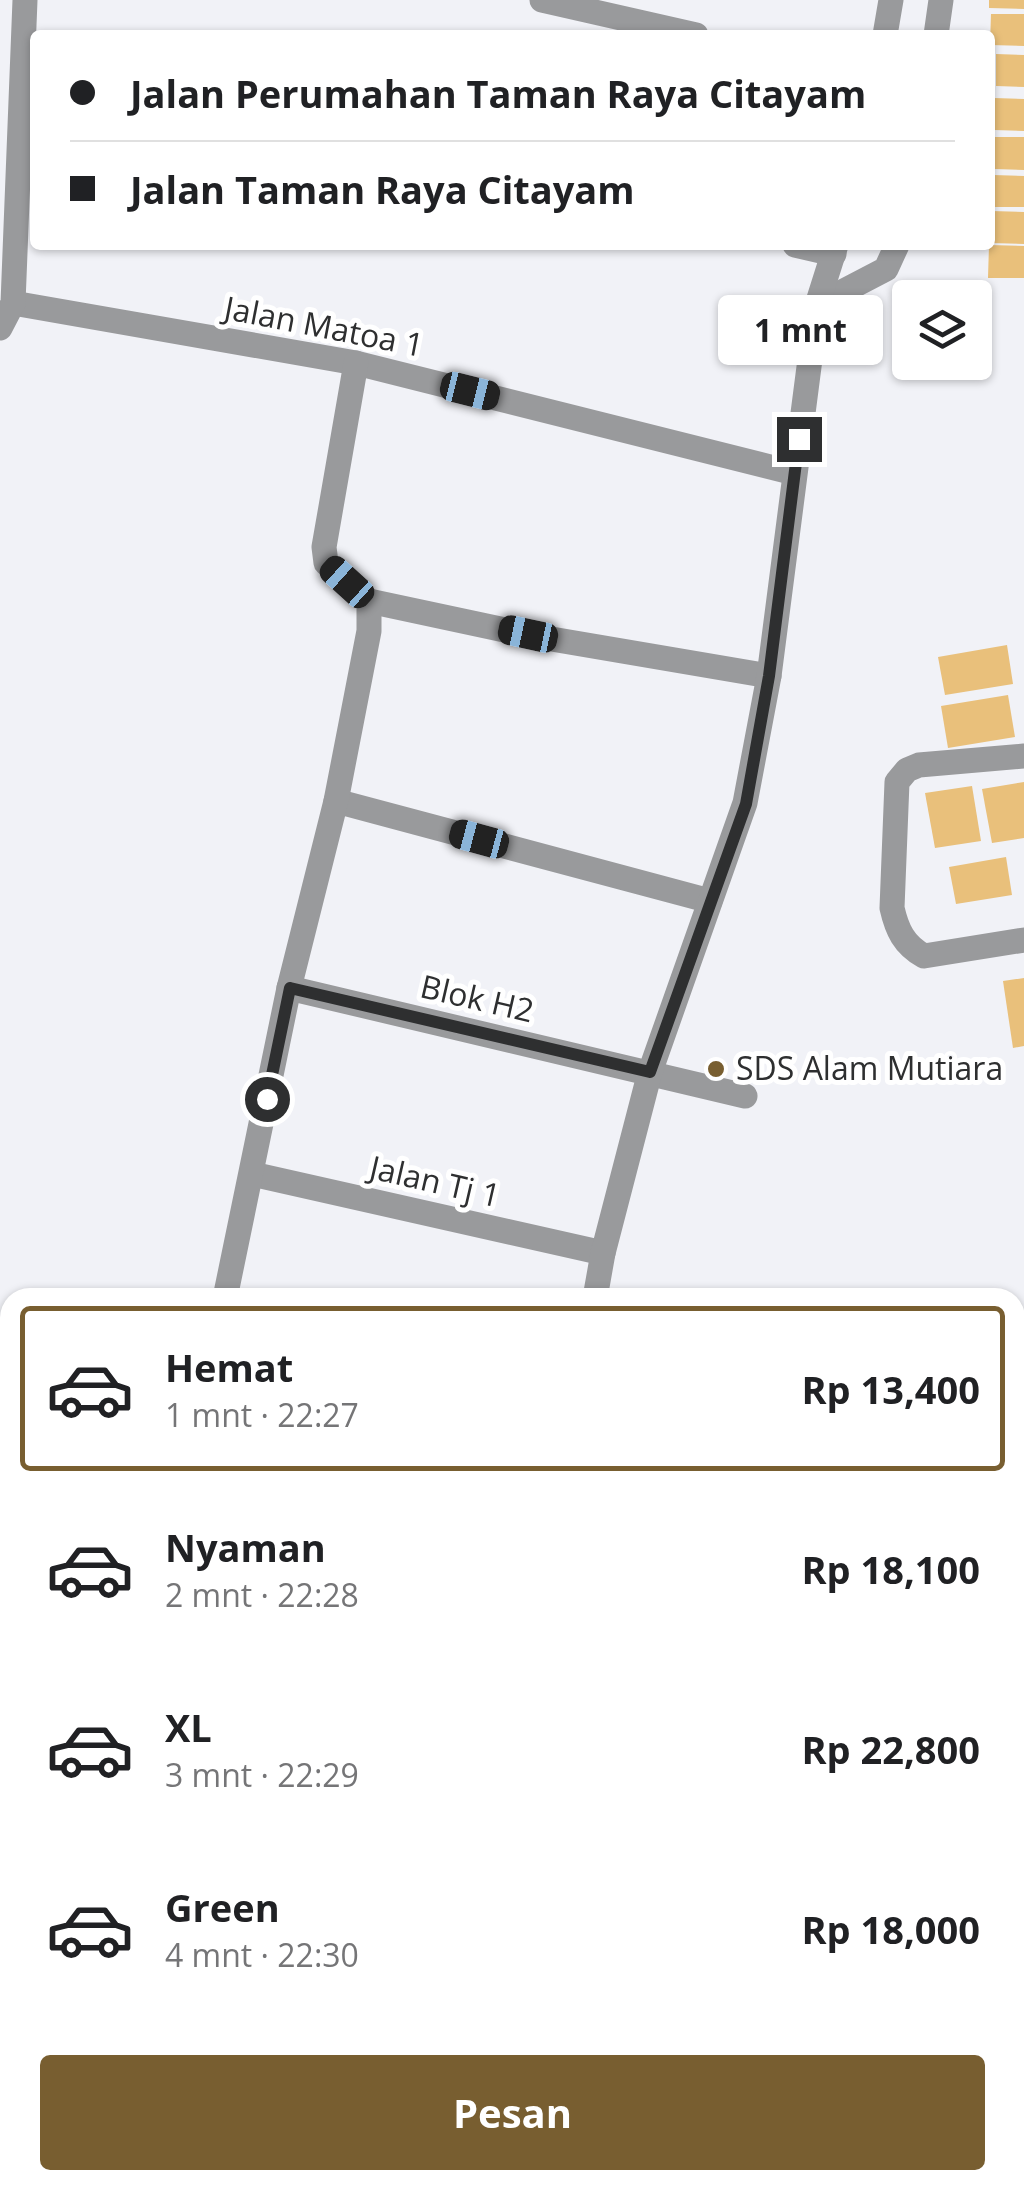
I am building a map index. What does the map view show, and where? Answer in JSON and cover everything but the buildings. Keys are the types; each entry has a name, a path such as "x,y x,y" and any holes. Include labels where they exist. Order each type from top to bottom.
{"street":[{"path":"0,328 12,303 29,75 25,0"},
{"path":"542,0 674,30"},
{"path":"887,30 891,0"},
{"path":"937,30 941,0"},
{"path":"597,1288 650,1072 746,804 769,676 816,305 835,250"},
{"path":"816,305 886,269 895,250"},
{"name":"Jalan Matoa 1","path":"12,303 356,363 794,472"},
{"path":"356,363 324,547 326,564 369,601 528,634 769,676"},
{"path":"227,1288 290,988 336,801 369,631 369,601"},
{"path":"1024,756 920,765 907,770 897,782 892,908 896,926 909,948 924,956 1024,940"},
{"path":"336,801 710,900"},
{"name":"Blok H2","path":"290,988 745,1096"},
{"name":"Jalan Tj 1","path":"252,1174 603,1253"}],"place":[{"name":"SDS Alam Mutiara","path":"716,1069"}],"route":[{"path":"267,1099 290,988 650,1072 746,804 769,676 799,439"}]}
